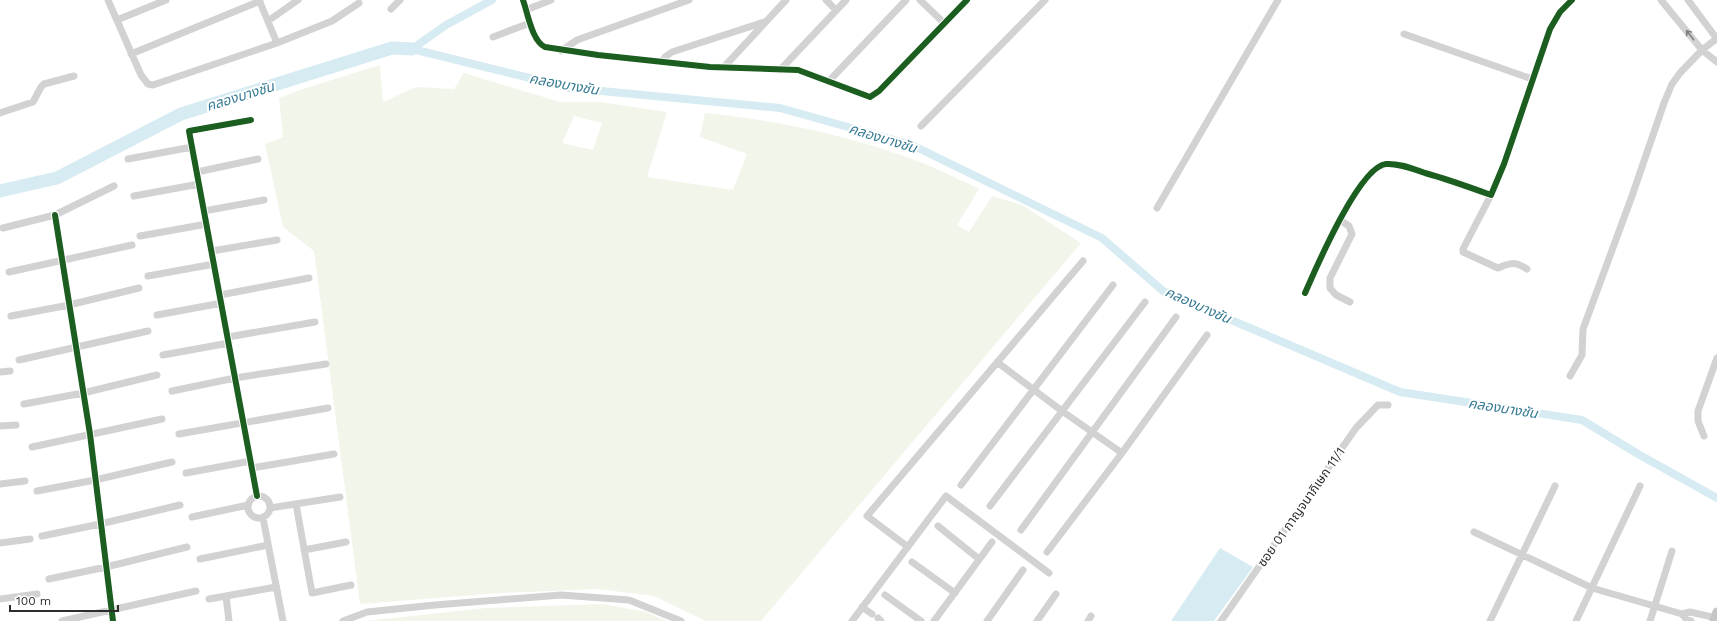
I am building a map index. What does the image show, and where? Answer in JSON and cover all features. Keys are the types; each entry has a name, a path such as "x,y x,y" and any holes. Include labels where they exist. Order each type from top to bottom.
{"street":[{"path":"108,0 131,54 145,81 148,84 153,85 277,43 340,18 359,3"},
{"path":"117,20 166,0"},
{"path":"268,21 298,0"},
{"path":"391,9 400,0"},
{"path":"523,0 535,37 540,45 561,51 724,67 798,70 867,96 874,96 967,0"},
{"path":"526,10 551,0"},
{"path":"561,51 577,40 690,0"},
{"path":"724,67 764,22 786,0"},
{"path":"826,0 836,10"},
{"path":"780,70 846,0"},
{"path":"829,81 906,0"},
{"path":"920,0 944,23"},
{"path":"921,126 1045,0"},
{"path":"1157,208 1278,0"},
{"path":"1527,269 1519,264 1511,263 1498,268 1463,252 1463,249 1491,195 1504,164 1550,29 1560,12 1572,0"},
{"path":"1661,0 1702,50 1717,62"},
{"path":"1570,376 1582,355 1583,329 1672,84 1680,73 1702,50 1717,39 1688,0"},
{"path":"131,54 260,1 277,43"},
{"path":"662,62 665,57 672,52 764,22"},
{"path":"493,37 530,23"},
{"path":"1404,34 1532,79"},
{"path":"0,113 33,102 44,84 74,76"},
{"path":"251,120 190,131 257,496"},
{"path":"128,159 192,147"},
{"path":"197,172 258,159"},
{"path":"1305,293 1340,220 1358,188 1370,174 1384,164 1393,164 1411,168 1491,195"},
{"path":"134,196 199,184"},
{"path":"3,228 55,215 114,186"},
{"path":"204,211 264,200"},
{"path":"55,215 90,434 113,621"},
{"path":"1340,220 1349,226 1352,234 1330,278 1330,288 1336,295 1350,302"},
{"path":"140,236 207,224"},
{"path":"212,251 277,240"},
{"path":"9,272 132,244"},
{"path":"908,548 867,516 1083,261"},
{"path":"148,276 214,264"},
{"path":"220,295 309,278"},
{"path":"961,485 1113,285"},
{"path":"11,316 69,305 139,288"},
{"path":"990,506 1145,302"},
{"path":"157,315 222,303"},
{"path":"1021,530 1176,317"},
{"path":"163,355 315,322"},
{"path":"19,360 148,331"},
{"path":"1047,552 1122,453 1207,335"},
{"path":"1704,436 1698,421 1698,411 1717,358"},
{"path":"997,362 1062,411 1122,453"},
{"path":"172,391 235,378 326,364"},
{"path":"0,372 10,371"},
{"path":"24,404 83,393 157,375"},
{"name":"ซอย 01 กาญจนาภิเษก 11/1","path":"1221,621 1356,428 1378,405 1388,405"},
{"path":"180,434 328,408"},
{"path":"32,447 162,419"},
{"path":"0,426 16,425"},
{"path":"186,473 334,454"},
{"path":"37,491 95,480 172,462"},
{"path":"0,484 25,481"},
{"path":"1490,621 1555,486"},
{"path":"1576,621 1640,486"},
{"path":"257,496 266,498 269,501 270,508 268,515 258,519 251,515 248,505 252,498 257,496"},
{"path":"852,621 946,496 1049,573"},
{"path":"270,508 340,497"},
{"path":"296,504 312,593 351,585"},
{"path":"42,536 180,505"},
{"path":"192,517 248,505"},
{"path":"263,518 283,621"},
{"path":"938,526 979,559"},
{"path":"1474,532 1592,588 1682,614 1690,612 1716,617"},
{"path":"0,543 30,539"},
{"path":"304,550 346,542"},
{"path":"934,621 992,542"},
{"path":"200,559 268,545"},
{"path":"49,579 187,547"},
{"path":"1650,621 1672,551"},
{"path":"912,562 955,592"},
{"path":"987,621 1022,570"},
{"path":"209,598 276,587"},
{"path":"62,621 196,591"},
{"path":"0,599 38,594"},
{"path":"1037,621 1056,594"},
{"path":"343,621 367,612 561,595 629,600 681,621"},
{"path":"885,595 921,621"},
{"path":"226,596 229,621"},
{"path":"862,607 877,618"},
{"path":"1682,614 1687,620 1690,621"}],"shaded area":[{"path":"380,65 383,102 416,87 454,89 464,73 560,102 600,102 667,112 647,177 733,190 747,154 700,137 705,113 783,124 834,135 884,149 944,172 979,189 957,225 969,232 992,196 1022,205 1081,243 761,621 706,621 654,596 598,589 499,593 360,604 314,251 283,227 265,144 283,137 279,98","holes":["574,116 602,123 593,150 562,143"]},
{"path":"1220,548 1253,567 1214,621 1171,621"},
{"path":"603,604 646,612 667,621 365,621 486,608"}],"waterway":[{"path":"412,49 446,25 492,0"},
{"name":"คลองบางชัน","path":"0,191 57,178 181,114 392,48 412,49"},
{"name":"คลองบางชัน","path":"412,49 570,88 780,108 912,145 1102,238 1163,291 1400,392 1582,420 1638,454 1717,498"}],"cycle path":[{"path":"523,0 534,33 537,39 545,47 598,55 710,67 798,70 870,97 879,91 967,0"},
{"path":"1305,293 1328,242 1351,200 1375,169 1386,164 1401,165 1450,180 1491,195 1504,164 1550,29 1560,12 1572,0"},
{"path":"251,120 189,131 257,496"},
{"path":"55,215 90,434 113,621"}]}
